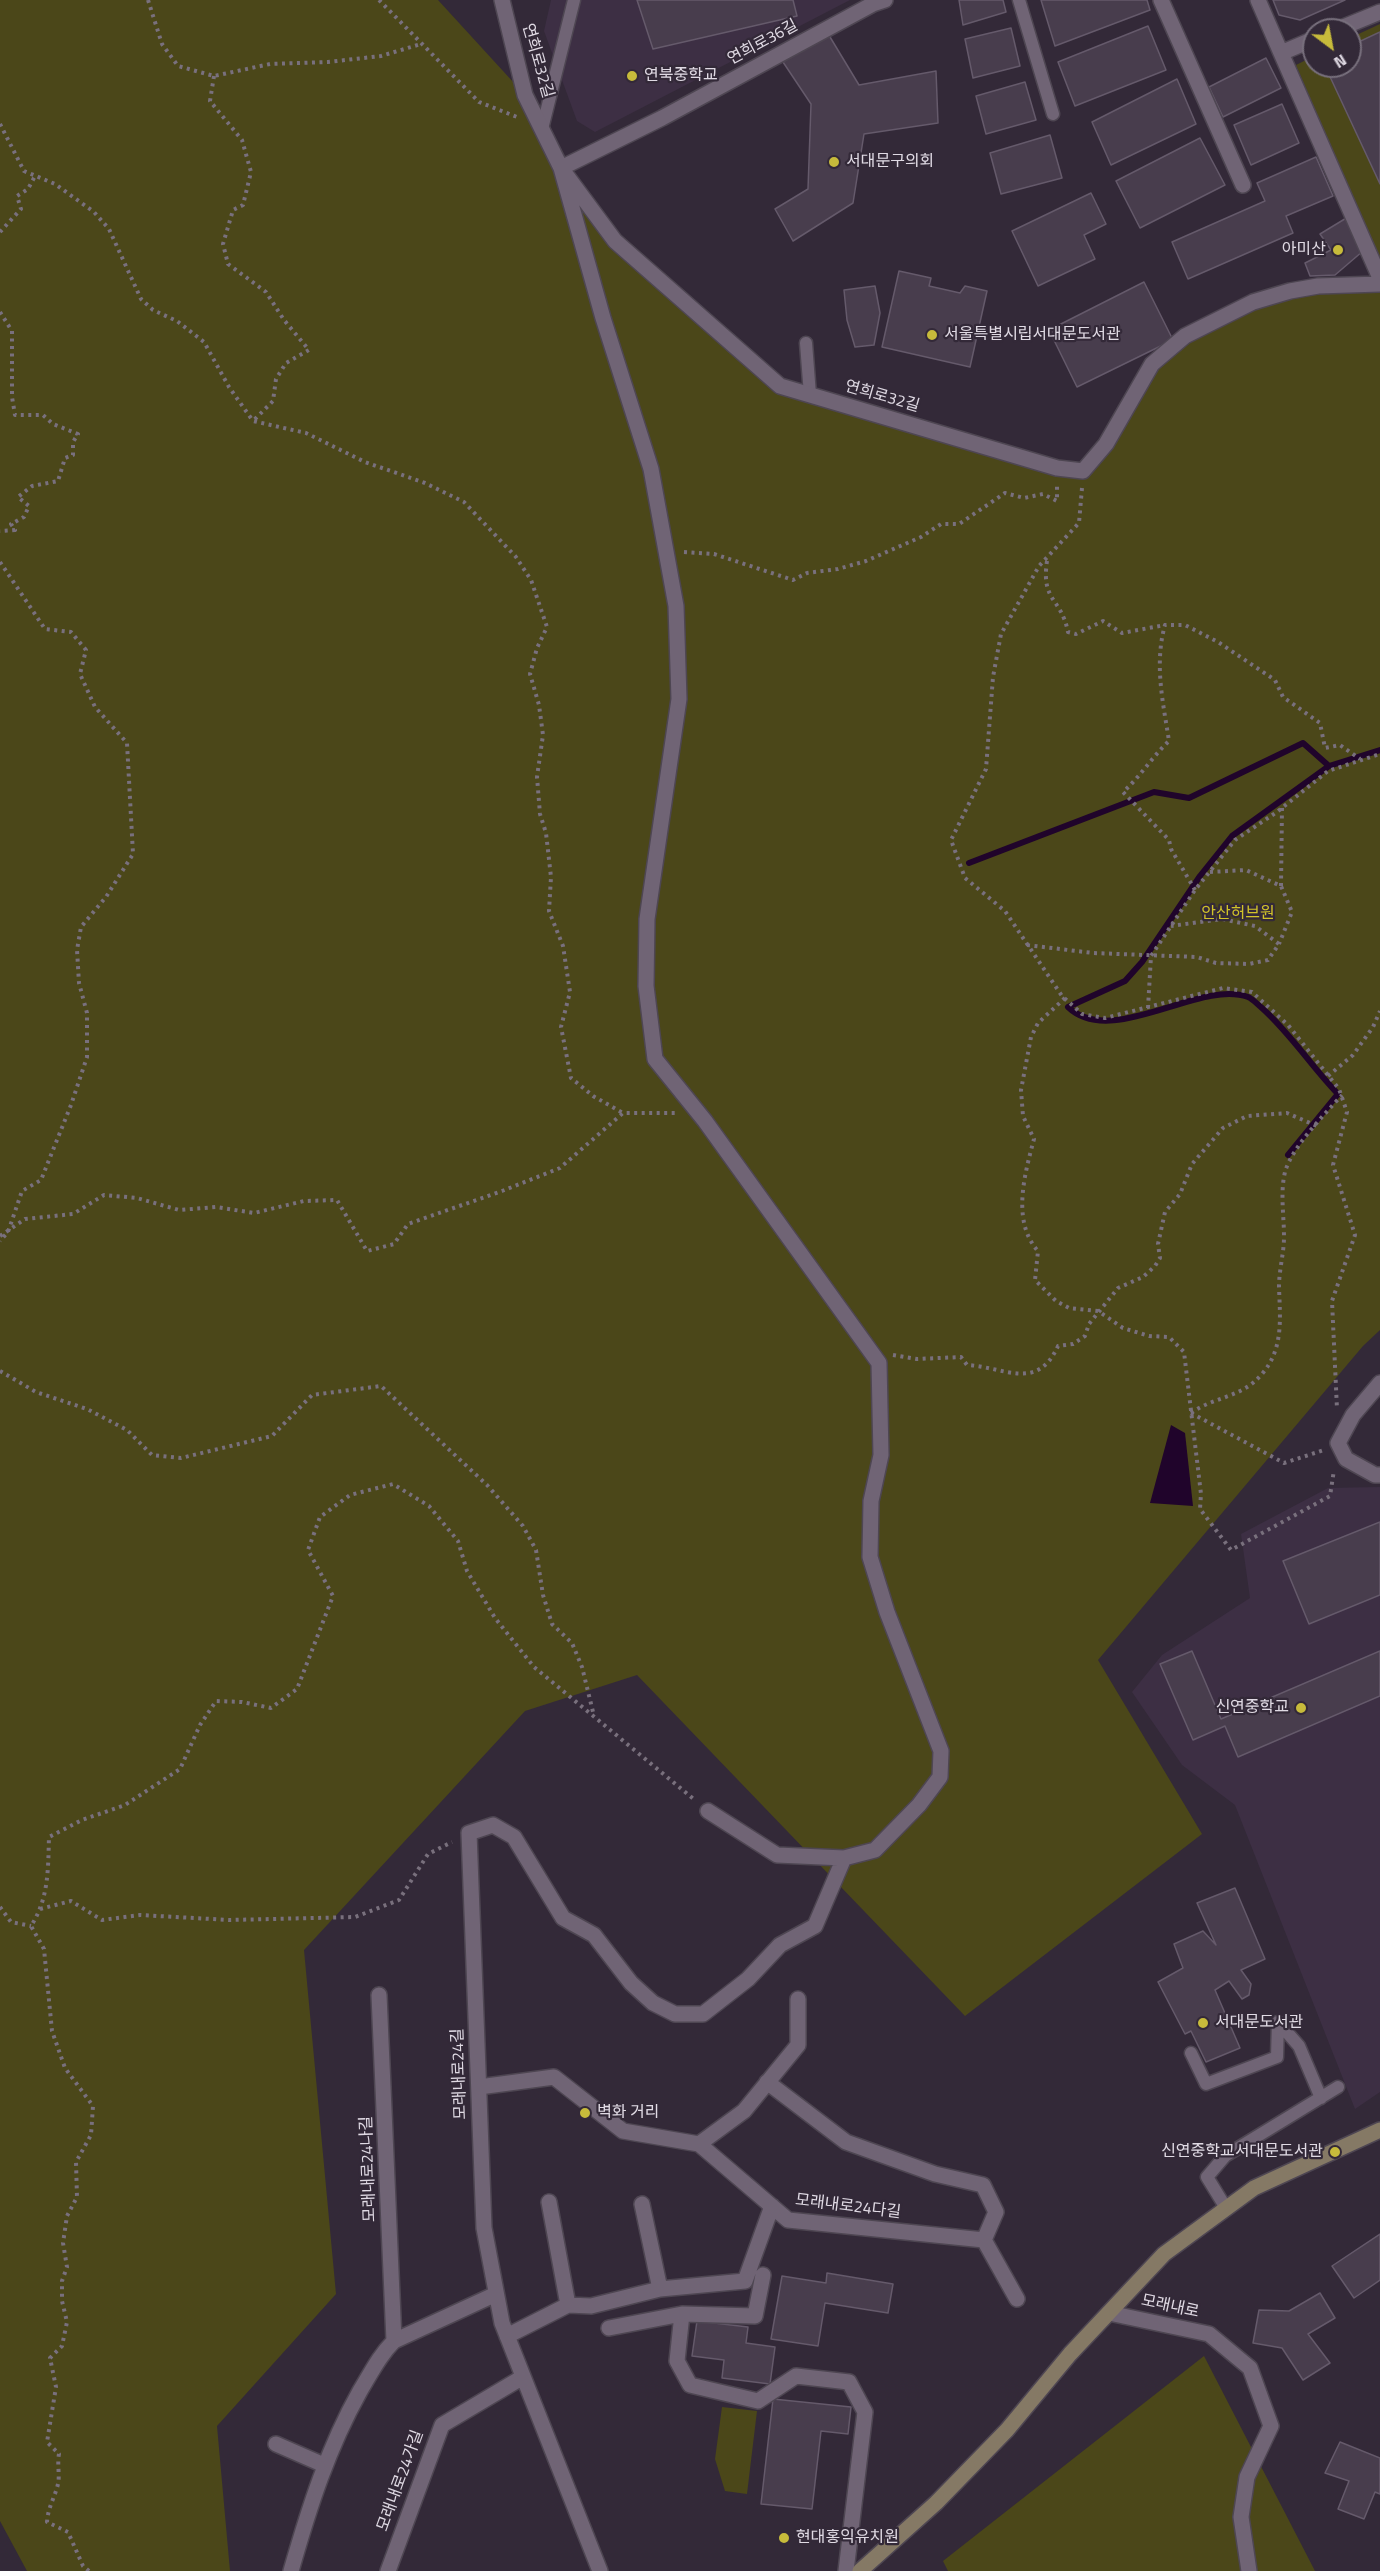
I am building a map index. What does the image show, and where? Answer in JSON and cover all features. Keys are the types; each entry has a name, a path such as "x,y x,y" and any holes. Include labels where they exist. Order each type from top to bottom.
{"main road":[{"name":"모래내로","path":"861,2571 936,2503 1007,2430 1070,2354 1164,2254 1254,2188 1380,2130"}],"street":[{"name":"연희로32길","path":"502,0 525,95 561,168 615,241 780,386 1057,468 1083,471"},
{"name":"연희로36길","path":"561,168 662,117 873,4 885,0"},
{"path":"1161,0 1243,185"},
{"path":"1258,0 1380,278"},
{"path":"1362,19 1380,12"},
{"path":"1281,53 1302,44"},
{"path":"561,168 603,318 651,469 676,606 680,699 647,919 646,986 655,1059 693,1106 879,1363 881,1455 871,1501 870,1557 887,1612 941,1751 940,1777 919,1805 875,1850 844,1858 777,1855 708,1811"},
{"path":"1083,471 1106,444 1152,364 1185,336 1253,302 1290,291 1318,286 1380,284"},
{"path":"1380,1383 1353,1415 1338,1443 1346,1459 1375,1475 1380,1475"},
{"path":"469,1833 493,1825 514,1837 563,1918 594,1935 631,1983 653,2003 675,2014 703,2014 748,1979 780,1944 815,1926 844,1858"},
{"name":"모래내로24길","path":"469,1833 484,2228 496,2294 507,2336 600,2571"},
{"name":"모래내로24나길","path":"380,1995 394,2342"},
{"path":"479,2087 554,2077 623,2131 699,2144 744,2111 798,2045 798,1999"},
{"path":"767,2082 846,2142 935,2174 983,2185 996,2212 984,2240 1017,2299"},
{"name":"모래내로24다길","path":"699,2144 788,2220 984,2240"},
{"path":"549,2202 567,2305"},
{"path":"642,2204 660,2289"},
{"path":"507,2336 567,2305 591,2306 660,2289 745,2282 772,2206"},
{"path":"609,2328 682,2314 754,2316 763,2275"},
{"path":"291,2571 314,2490 324,2465 348,2412 382,2354 394,2342 496,2294"},
{"name":"모래내로","path":"1109,2313 1209,2334 1250,2368 1271,2426 1247,2477 1245,2487 1241,2517 1249,2571"},
{"path":"682,2314 677,2361 690,2385 758,2401 796,2376 849,2382 865,2412 846,2571"},
{"name":"모래내로24가길","path":"388,2571 441,2425 523,2377"},
{"path":"276,2444 324,2465"}],"lane":[{"path":"542,129 574,0"},
{"path":"1019,0 1053,114"},
{"path":"806,343 810,395"},
{"path":"1191,2053 1206,2084 1277,2057 1278,2022 1299,2046 1321,2098"},
{"path":"1226,2208 1207,2177 1225,2156 1338,2087"}],"path":[{"path":"148,0 162,44 178,66 214,76 270,64 328,63 381,56 421,45"},
{"path":"379,0 479,102 542,129"},
{"path":"214,76 210,101 242,140 251,172 243,205 233,210 223,244 228,264 266,292 284,320 309,350 286,363 276,380 273,401 253,421"},
{"path":"0,124 24,171 55,184 94,212 109,229 141,299 153,310 177,321 204,342 229,387 253,421 306,434 365,462 426,483 464,502 516,557 531,580 547,627 537,648 530,674 539,705 543,735 537,777 540,814 546,833 551,877 549,911 562,946 570,992 561,1027 572,1078 593,1096 623,1113 677,1113 693,1106"},
{"path":"0,232 21,209 17,196 28,189 35,176"},
{"path":"0,312 12,331 12,398 15,415 43,416 53,424 78,434 73,442 73,455 65,458 58,481 32,486 18,497 29,506 24,517 11,524 15,530 0,531"},
{"path":"669,560 686,551 714,554 793,580 807,573 838,570 866,561 921,537 941,524 959,524 1005,494 1024,498 1043,494 1057,501 1057,468"},
{"path":"1065,998 1038,1023 1031,1037 1021,1090 1023,1116 1034,1139 1022,1184 1024,1213 1030,1242 1038,1251 1035,1280 1056,1301 1069,1308 1098,1311 1122,1328 1149,1336 1169,1337 1184,1352 1201,1494 1200,1509 1230,1550 1330,1496 1338,1443 1332,1301 1354,1235 1333,1165 1347,1112 1342,1095 1288,1025 1252,992 1223,988 1105,1018 1082,1014 1065,998 1005,911 965,878 951,840 986,768 993,677 1001,634 1039,566 1048,559 1079,523 1083,471"},
{"path":"1048,559 1045,582 1048,594 1064,614 1068,632 1076,634 1102,621 1122,633 1165,625 1185,625 1245,659 1275,680 1283,697 1320,723 1325,748 1340,745 1360,759"},
{"path":"0,562 45,629 71,632 86,650 80,674 95,707 127,743 133,854 106,897 81,927 78,950 79,983 87,1013 87,1057 41,1180 22,1191 8,1233"},
{"path":"1165,625 1159,646 1160,673 1169,741 1148,761 1136,781 1123,792 1169,840 1171,849 1195,890"},
{"path":"1148,1008 1151,956 1195,890 1235,840 1328,771 1380,754"},
{"path":"1027,945 1151,956 1197,957 1216,963 1249,964 1268,960 1279,944 1292,912 1281,886 1282,807"},
{"path":"1209,872 1246,870 1281,886"},
{"path":"1171,926 1222,919 1255,926 1279,944"},
{"path":"1328,1076 1353,1055 1373,1027 1380,1011"},
{"path":"1191,1413 1207,1402 1245,1390 1262,1374 1276,1352 1281,1327 1279,1284 1284,1238 1282,1201 1286,1172 1294,1151 1342,1095"},
{"path":"0,1241 26,1219 73,1214 104,1195 137,1198 179,1210 216,1207 254,1213 304,1201 337,1200 367,1251 394,1244 408,1224 560,1168 623,1113"},
{"path":"873,1354 916,1359 961,1357 967,1365 987,1366 1009,1373 1031,1374 1045,1366 1058,1346 1073,1344 1085,1336 1089,1324 1118,1288 1143,1277 1155,1266 1160,1258 1158,1244 1165,1212 1180,1194 1192,1164 1223,1128 1247,1116 1287,1113 1317,1126"},
{"path":"0,1236 8,1233"},
{"path":"0,1371 36,1392 87,1409 128,1430 152,1455 182,1458 272,1436 312,1395 381,1386 487,1485 523,1526 536,1550 543,1595 552,1624 572,1643 582,1667 594,1717"},
{"path":"1191,1413 1284,1463 1320,1453 1338,1443"},
{"path":"31,1926 40,1909 48,1885 49,1837 82,1820 125,1805 180,1769 200,1725 216,1701 242,1702 271,1708 297,1689 333,1596 308,1550 320,1516 350,1495 393,1484 429,1506 458,1541 467,1571 495,1618 534,1667 708,1811"},
{"path":"40,1909 71,1901 102,1920 140,1916 230,1920 355,1917 399,1900 428,1854 469,1833"},
{"path":"0,1907 11,1922 31,1926 45,1949 52,2031 65,2067 93,2106 91,2135 76,2162 78,2198 67,2216 63,2243 67,2267 62,2281 62,2301 67,2322 62,2346 50,2358 56,2387 47,2442 59,2454 56,2470 59,2482 51,2498 47,2522 68,2532 83,2566 89,2571"}],"shaded area":[{"name":"연북중학교","path":"551,0 850,0 595,132 577,121 544,31"},
{"path":"1171,1425 1185,1433 1193,1506 1150,1503"},
{"path":"1380,1487 1380,2092 1355,2109 1235,1805 1182,1765 1132,1692 1162,1655 1250,1598 1241,1534 1328,1488"}],"green space":[{"name":"안산허브원","path":"0,0 438,0 525,95 615,241 780,386 1083,471 1152,364 1253,302 1380,284 1380,1330 1363,1346 1098,1660 1202,1834 965,2016 637,1675 525,1711 304,1950 336,2294 217,2426 230,2571 27,2571 0,2521"},
{"path":"1380,24 1380,264 1296,65 1302,62 1302,78 1362,78 1362,32"},
{"path":"1204,2356 1315,2571 948,2571 943,2561"},
{"path":"722,2407 757,2411 747,2494 725,2491 715,2459"}],"building":[{"name":"연북중학교","path":"637,0 793,0 797,16 653,49"},
{"path":"959,0 1003,0 1006,12 963,25"},
{"path":"1041,0 1147,0 1150,10 1055,46"},
{"path":"1273,0 1345,0 1300,20 1279,15"},
{"path":"1148,26 1166,70 1075,106 1058,62"},
{"path":"1011,28 1020,66 973,78 965,39"},
{"name":"서대문구의회","path":"827,32 859,85 936,71 938,123 864,134 853,203 793,241 775,209 808,189 811,104 783,62"},
{"path":"1380,32 1380,184 1331,78 1362,78 1362,40"},
{"path":"1266,58 1281,88 1223,117 1209,87"},
{"path":"1177,79 1196,124 1111,165 1092,122"},
{"path":"1025,82 1036,120 986,134 976,96"},
{"path":"1282,104 1299,143 1251,165 1234,125"},
{"path":"1050,135 1062,178 1001,194 990,153"},
{"path":"1200,138 1225,185 1140,228 1116,181"},
{"path":"1316,157 1333,196 1286,216 1293,233 1188,279 1172,242 1265,201 1257,183"},
{"path":"1091,193 1106,224 1084,235 1095,259 1038,286 1012,231"},
{"path":"1348,217 1363,251 1335,275 1310,276 1305,263 1331,250 1320,234"},
{"path":"899,271 931,278 929,286 960,293 965,286 987,291 970,367 882,347"},
{"path":"1144,282 1173,340 1077,387 1049,330"},
{"path":"875,286 880,313 874,345 855,347 847,320 844,290"},
{"path":"1380,1522 1380,1595 1309,1624 1283,1561"},
{"name":"신연중학교","path":"1192,1651 1221,1719 1380,1651 1380,1696 1238,1757 1225,1726 1193,1740 1160,1664"},
{"path":"1235,1888 1265,1959 1241,1970 1251,1984 1249,1995 1242,1999 1229,1981 1215,1990 1240,2048 1206,2062 1191,2031 1185,2034 1158,1982 1183,1968 1174,1944 1203,1931 1216,1945 1197,1903"},
{"path":"1380,2234 1380,2280 1354,2298 1332,2266"},
{"path":"827,2273 893,2284 888,2313 825,2303 818,2346 771,2339 782,2276 826,2283"},
{"path":"1320,2293 1335,2318 1308,2334 1330,2363 1303,2380 1282,2348 1253,2343 1259,2310 1289,2311"},
{"path":"697,2321 748,2327 746,2343 775,2347 770,2384 722,2378 724,2360 692,2356"},
{"path":"773,2399 851,2407 848,2434 821,2431 812,2509 761,2504"},
{"path":"1340,2442 1380,2458 1380,2494 1375,2492 1364,2519 1338,2509 1349,2481 1325,2473"}],"waterway":[{"path":"969,863 1154,792 1189,798 1303,743 1329,766"},
{"path":"1288,1155 1338,1094 1282,1028 1252,999 1228,994 1205,997 1131,1018 1108,1021 1086,1018 1068,1007 1125,981 1142,962 1200,876 1232,836 1329,766 1380,750"}],"place":[{"name":"연북중학교","path":"632,76"},
{"name":"서대문구의회","path":"834,162"},
{"name":"아미산","path":"1338,250"},
{"name":"서울특별시립서대문도서관","path":"932,335"},
{"name":"신연중학교","path":"1301,1708"},
{"name":"서대문도서관","path":"1203,2023"},
{"name":"벽화 거리","path":"585,2113"},
{"name":"신연중학교서대문도서관","path":"1335,2152"},
{"name":"현대홍익유치원","path":"784,2538"}]}
